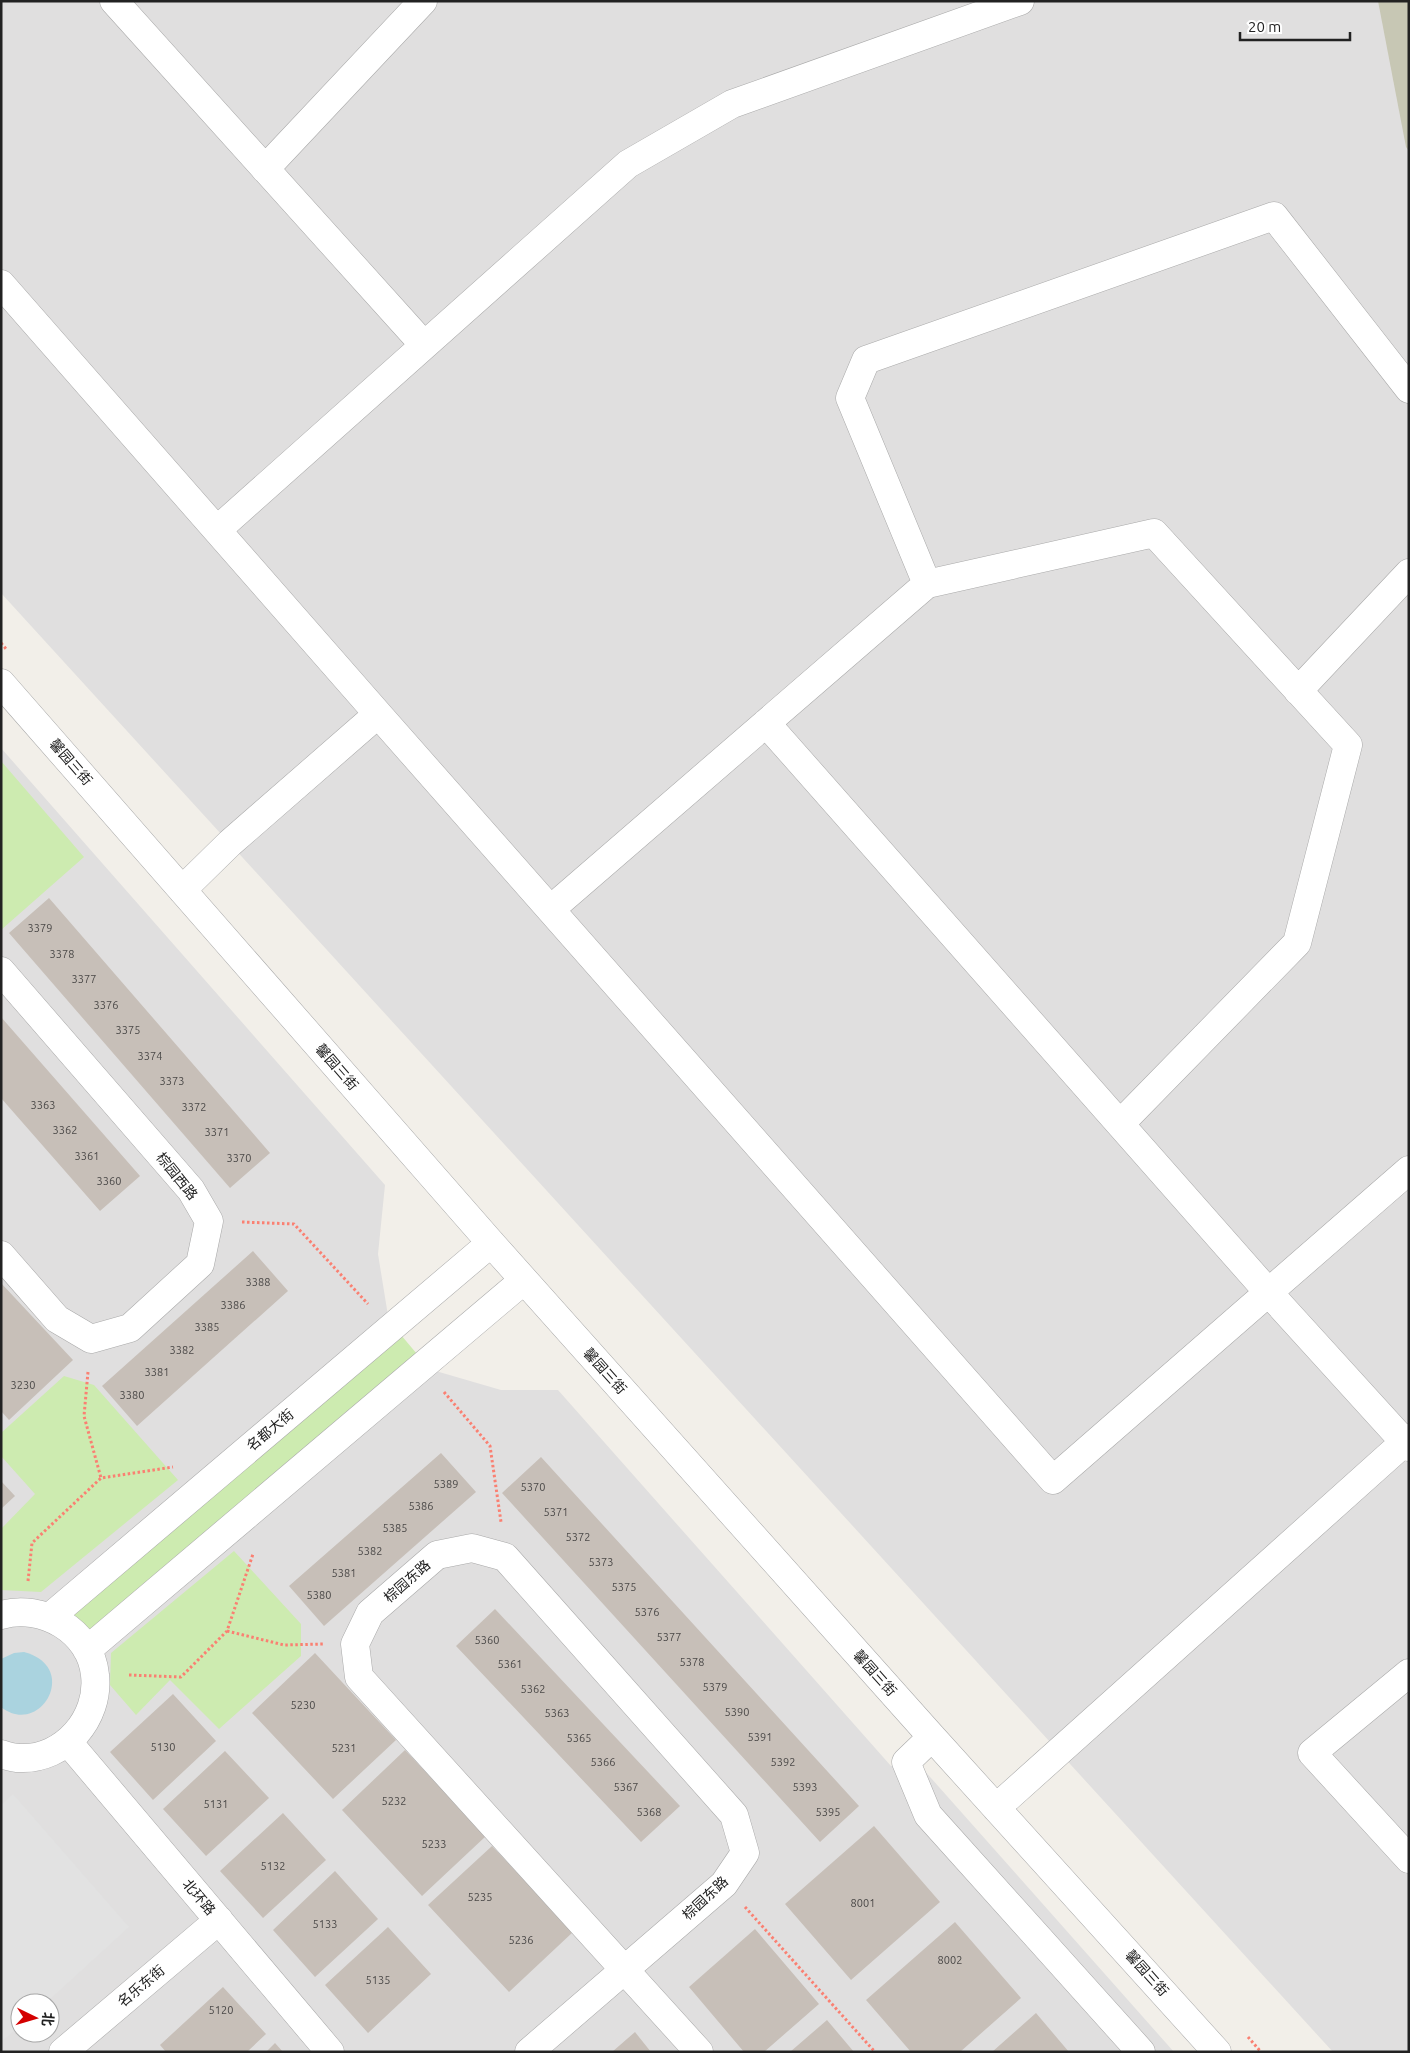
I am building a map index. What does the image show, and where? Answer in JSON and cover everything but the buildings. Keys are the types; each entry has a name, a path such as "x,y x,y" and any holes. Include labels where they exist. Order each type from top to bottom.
{"street":[{"path":"114,1 424,345"},
{"path":"266,169 423,1"},
{"path":"217,530 628,164 732,104 1020,1"},
{"path":"926,584 850,398 866,360 1274,216 1409,389"},
{"path":"1,284 1053,1480 1409,1170"},
{"path":"551,909 926,584 1154,534 1348,745 1297,943 1120,1124"},
{"path":"1298,691 1409,573"},
{"name":"馨园三街","path":"1,683 491,1243 932,1737 1218,2052"},
{"path":"182,890 230,843 378,714"},
{"path":"766,723 1268,1293 1407,1443 996,1808"},
{"name":"棕园西路","path":"1,971 191,1190 209,1221"},
{"path":"1,1255 57,1319 91,1339 130,1328 200,1264 209,1221"},
{"name":"名都大街","path":"26,1614 390,1328 491,1243"},
{"path":"91,1662 422,1367 524,1280"},
{"name":"棕园东路","path":"355,1644 370,1613 437,1555 472,1548 505,1557 734,1815 745,1853 724,1884 529,2052"},
{"path":"1,1754 21,1758 46,1754 68,1742 85,1724 94,1700 91,1662 72,1630 26,1614"},
{"path":"355,1644 359,1677 699,2052"},
{"path":"1409,1673 1312,1754 1409,1859"},
{"path":"932,1737 906,1762 928,1815 1141,2052"},
{"name":"北环路","path":"68,1742 330,2052"},
{"name":"名乐东街","path":"63,2052 219,1920"}],"path":[{"path":"209,1221 294,1224 390,1328"},
{"path":"360,1310 368,1304"},
{"path":"91,1339 84,1416 101,1478"},
{"path":"422,1367 490,1446 505,1557"},
{"path":"26,1614 32,1542 101,1478 182,1466"},
{"path":"91,1662 180,1677 227,1631 254,1552"},
{"path":"227,1631 284,1645 355,1644"},
{"path":"724,1884 875,2052"}],"shaded area":[{"path":"1,1 1409,1 1409,2052 1333,2052 1,593"},
{"path":"1378,1 1409,1 1409,151 1406,147"},
{"path":"1,748 385,1185 378,1254 390,1328 422,1367 501,1390 558,1390 891,1766 906,1762 923,1769 1174,2052 1,2052"},
{"path":"13,1794 129,1927 57,1993 10,1993 10,2034 1,2042 1,1805"}],"green space":[{"path":"1,761 84,857 1,930"},
{"path":"401,1335 417,1354 80,1639 60,1623"},
{"path":"64,1376 94,1385 178,1480 41,1592 1,1590 1,1529 35,1494 1,1456 1,1433"},
{"path":"234,1551 301,1624 301,1656 219,1729 170,1680 136,1715 110,1685 111,1653"}],"water":[{"path":"24,1652 41,1660 50,1671 52,1684 48,1697 40,1707 29,1714 16,1714 1,1707 1,1659 14,1653"}]}
